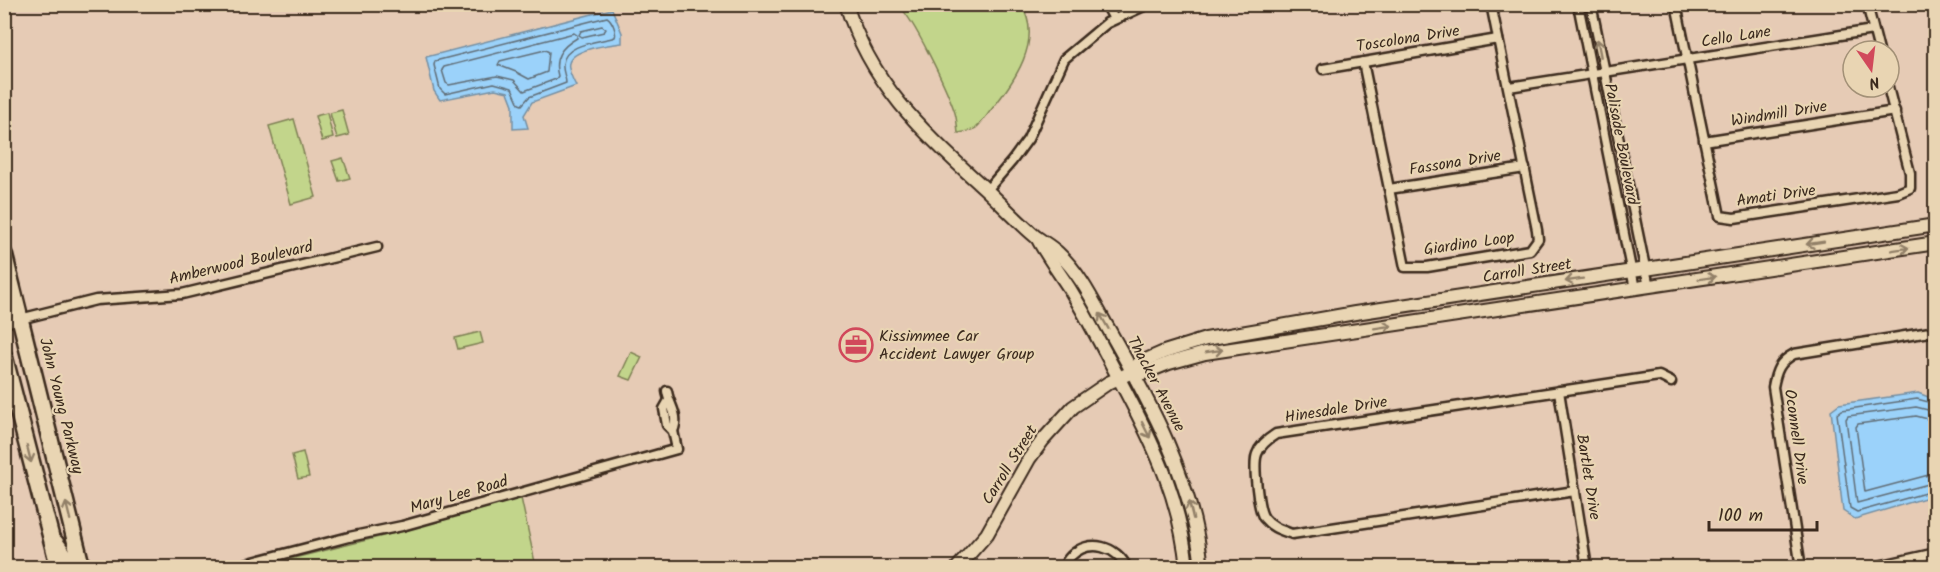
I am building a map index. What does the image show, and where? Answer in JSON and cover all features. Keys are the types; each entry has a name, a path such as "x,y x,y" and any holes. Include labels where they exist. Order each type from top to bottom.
{"highway":[{"name":"John Young Parkway","path":"4,254 82,567"},
{"path":"4,356 59,567"},
{"path":"50,534 68,560 70,567"}],"main road":[{"name":"Thacker Avenue","path":"846,4 853,27 865,52 892,95 927,136 1037,238 1058,253 1079,279 1162,430 1182,479 1195,526 1202,567"},
{"name":"Carroll Street","path":"957,567 987,534 1029,459 1051,429 1073,408 1108,383 1132,372 1139,363 1164,352 1206,339 1355,313 1935,225"},
{"name":"Thacker Avenue","path":"1037,238 1079,306 1119,378 1162,464 1181,528 1187,567"},
{"name":"Carroll Street","path":"1132,372 1144,373 1187,357 1242,347 1935,243"},
{"path":"1242,347 1251,341 1345,326 1355,313"}],"street":[{"path":"1106,4 1114,19"},
{"path":"987,190 1022,148 1064,59 1107,23 1148,4"},
{"name":"Giardino Loop","path":"1363,62 1405,267 1427,267 1530,250 1538,239 1491,4"},
{"name":"Palisade Boulevard","path":"1578,4 1635,289"},
{"name":"Palisade Boulevard","path":"1591,4 1649,287"},
{"name":"Amati Drive","path":"1676,4 1719,216 1734,218 1898,193 1910,188 1910,173 1891,99"},
{"path":"1867,4 1876,39"},
{"path":"1933,4 1935,16"},
{"name":"Cello Lane","path":"1509,87 1874,30"},
{"name":"Toscolona Drive","path":"1323,69 1498,39"},
{"name":"Windmill Drive","path":"1704,141 1894,111"},
{"name":"Fassona Drive","path":"1389,189 1525,168"},
{"name":"Amberwood Boulevard","path":"4,323 96,300 182,294 377,247"},
{"name":"Oconnell Drive","path":"1801,567 1773,387 1776,371 1782,360 1794,354 1935,331"},
{"name":"Hinesdale Drive","path":"1575,491 1292,534 1274,528 1262,516 1254,466 1257,454 1264,442 1275,434 1659,376 1671,382"},
{"name":"Mary Lee Road","path":"230,567 402,526 677,449 664,409 668,402 667,391"},
{"name":"Bartlet Drive","path":"1559,391 1587,567"},
{"path":"1063,567 1071,555 1081,549 1101,546 1124,560 1127,567"},
{"path":"1869,567 1935,554"}],"green space":[{"path":"898,5 1021,5 1027,18 1029,32 1028,46 1023,60 1009,87 976,128 958,133 955,113 937,71 912,24"},
{"path":"342,110 349,135 337,138 330,113"},
{"path":"327,113 333,138 322,141 315,116"},
{"path":"294,119 316,197 291,204 269,126"},
{"path":"343,158 350,178 339,181 332,161"},
{"path":"480,332 483,343 458,349 455,338"},
{"path":"631,352 642,357 631,380 620,376"},
{"path":"303,452 309,477 298,479 292,455"},
{"path":"521,498 536,567 258,567 399,532"}],"water":[{"path":"612,9 622,33 622,43 592,48 572,58 569,68 576,86 532,102 524,115 528,128 513,129 513,105 508,92 495,89 440,100 434,91 426,57"},
{"path":"1918,393 1934,399 1935,403 1935,495 1855,519 1843,511 1831,410 1839,404"}],"place":[{"name":"Kissimmee Car Accident Lawyer Group","path":"856,345"}]}
